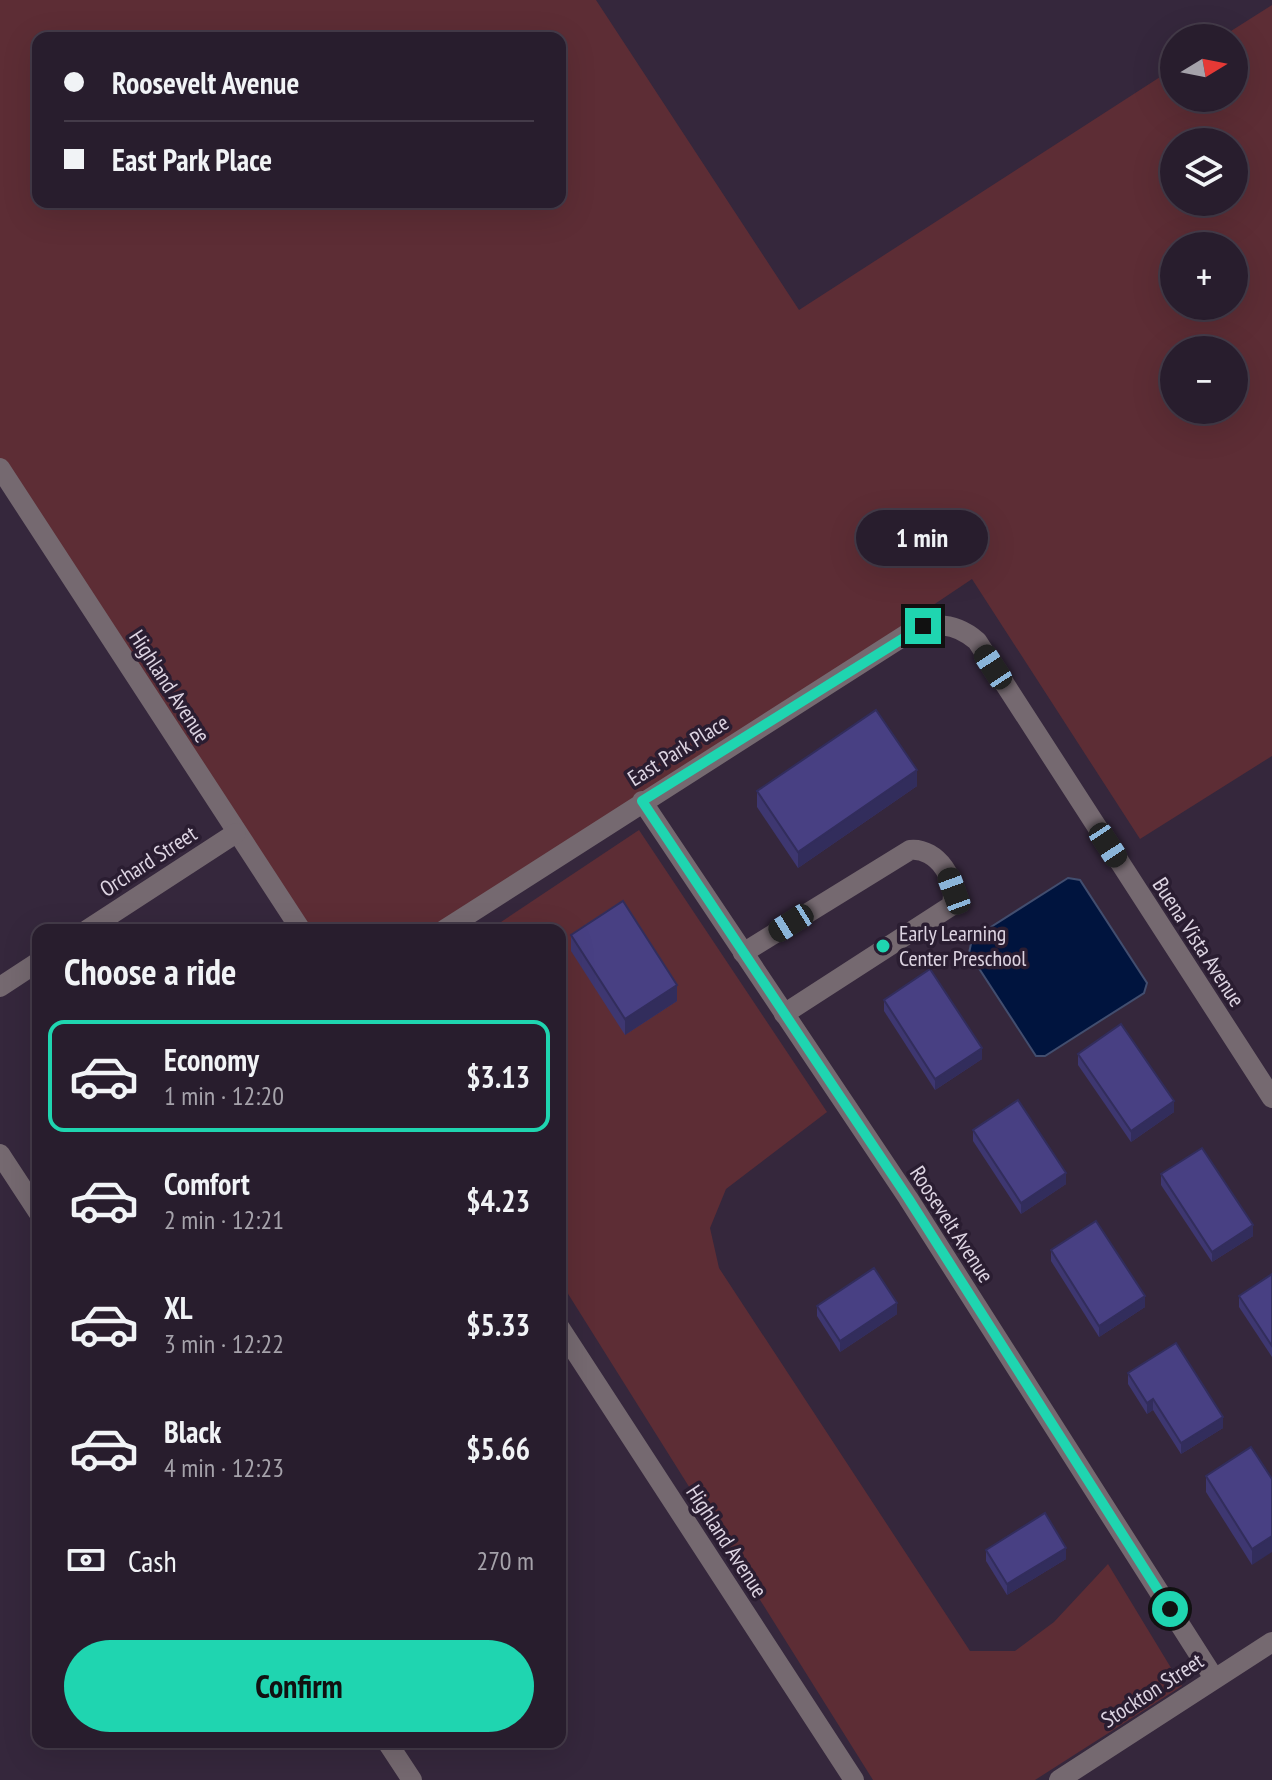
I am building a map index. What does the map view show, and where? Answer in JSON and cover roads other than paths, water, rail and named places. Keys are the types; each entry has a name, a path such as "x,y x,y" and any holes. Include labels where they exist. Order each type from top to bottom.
{"street":[{"name":"Highland Avenue","path":"0,468 297,924"},
{"name":"East Park Place","path":"453,924 907,634 923,626 944,624"},
{"name":"Buena Vista Avenue","path":"944,624 964,630 977,641 1272,1098"},
{"name":"Roosevelt Avenue","path":"642,801 908,1198 1214,1678"},
{"name":"Orchard Street","path":"96,924 236,833"},
{"path":"743,953 910,850 921,848 931,854 948,875 954,891 951,906 784,1014"},
{"path":"0,987 32,966"},
{"path":"0,1154 32,1203"},
{"name":"Highland Avenue","path":"566,1337 854,1780"},
{"name":"Stockton Street","path":"1059,1780 1272,1642"},
{"path":"391,1748 412,1780"}],"water":[{"path":"1068,878 1080,880 1147,983 1144,993 1045,1056 1036,1056 969,953 972,939"}],"place":[{"name":"Early Learning Center Preschool","path":"883,946"}]}
